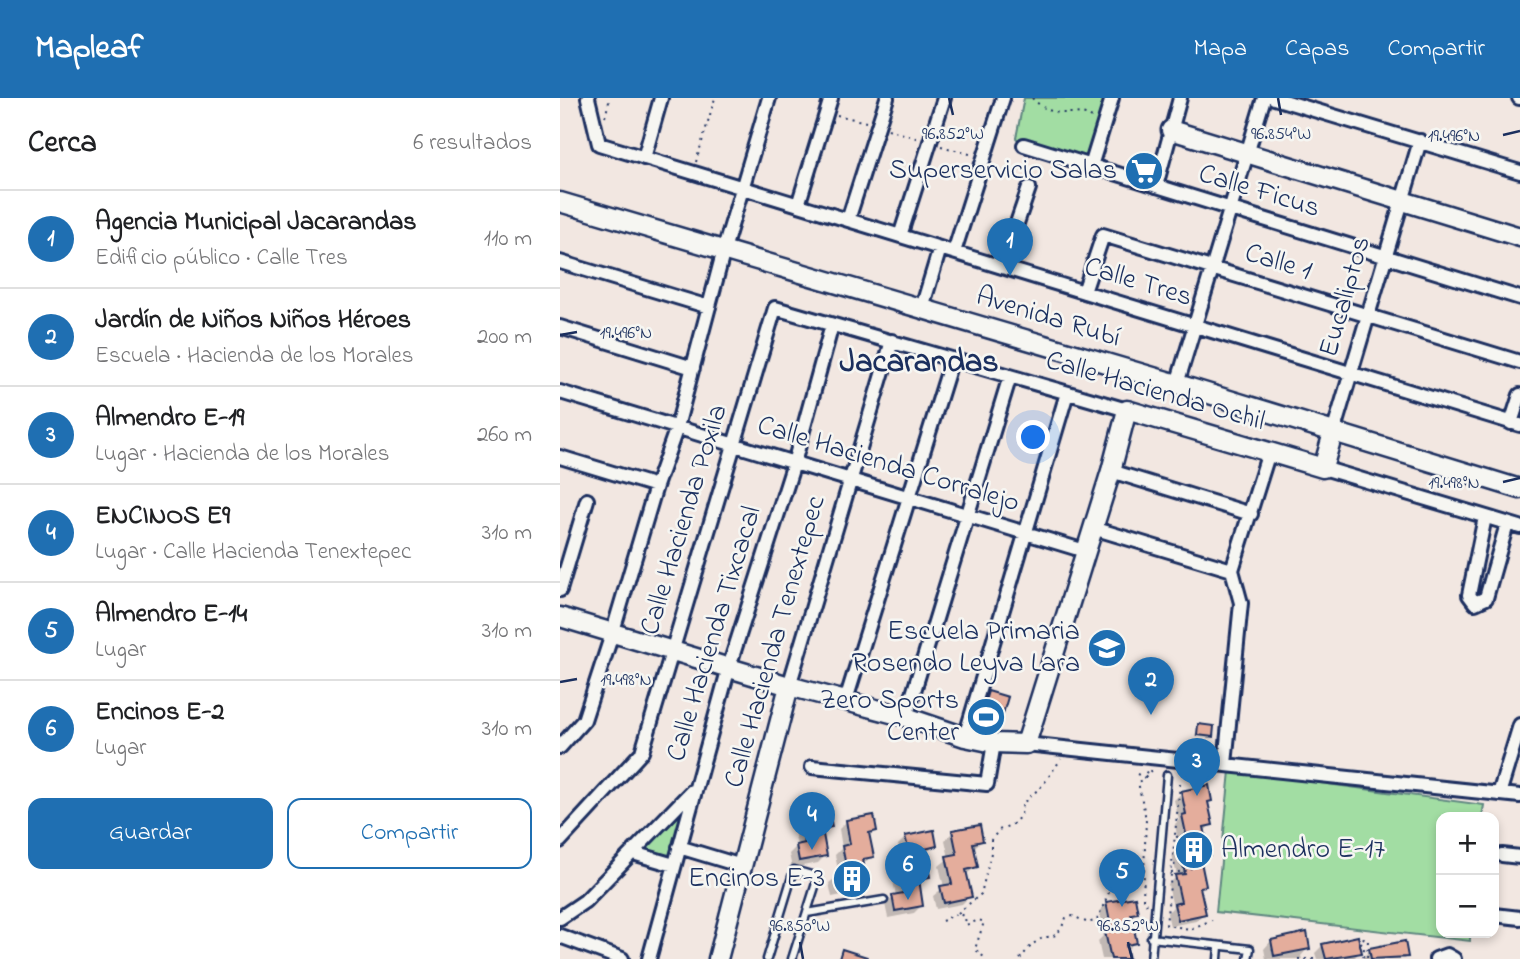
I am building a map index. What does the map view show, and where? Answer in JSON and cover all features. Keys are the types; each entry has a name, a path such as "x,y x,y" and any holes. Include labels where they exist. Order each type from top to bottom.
{"street":[{"name":"Calle Tres","path":"588,98 599,144 1516,424"},
{"path":"644,158 661,98"},
{"path":"560,747 584,720 613,631 656,486 677,427 724,250 769,98"},
{"path":"798,205 831,98"},
{"path":"848,220 887,98"},
{"path":"900,236 944,98"},
{"path":"954,252 1003,98"},
{"path":"1091,166 1112,98"},
{"path":"1156,186 1180,98"},
{"path":"1177,384 1264,98"},
{"path":"1274,98 1520,172"},
{"path":"1171,130 1520,237"},
{"name":"Eucaliptos","path":"1323,468 1420,141"},
{"name":"Calle Ficus","path":"1024,145 1520,298"},
{"path":"1002,267 1029,188"},
{"name":"Avenida Rubí","path":"560,202 1177,384 1520,489"},
{"name":"Calle 1","path":"1084,292 1103,235 1520,362"},
{"path":"922,308 940,248"},
{"path":"560,262 709,307"},
{"name":"Calle Hacienda Ochil","path":"775,308 1514,526"},
{"name":"Calle Hacienda Poxila","path":"560,841 642,752 775,308"},
{"name":"Calle Hacienda Tixcacal","path":"649,959 729,667 794,463 832,325"},
{"path":"560,327 693,368"},
{"name":"Calle Hacienda Tenextepec","path":"718,959 789,686 892,341"},
{"path":"846,701 952,359"},
{"path":"906,717 1010,376"},
{"name":"Calle Hacienda Corralejo","path":"560,392 1085,551"},
{"path":"965,737 1068,393"},
{"path":"1516,424 1520,395"},
{"path":"1026,744 1111,471 1127,410"},
{"path":"1225,764 1241,603 1232,570 1269,452"},
{"path":"560,457 656,486"},
{"path":"1111,471 1251,514"},
{"path":"560,590 587,499"},
{"path":"1485,517 1469,595 1475,603 1486,598 1514,526"},
{"path":"1093,528 1232,570"},
{"path":"560,617 789,686 994,743 1069,748 1520,796"},
{"path":"1499,794 1520,725"},
{"path":"812,766 987,784 994,743"},
{"path":"560,918 585,901 694,789"},
{"path":"679,848 742,866"},
{"path":"633,853 674,865"},
{"path":"1502,855 1520,857"},
{"path":"1499,916 1520,918"},
{"path":"560,936 622,959"},
{"path":"1436,959 1447,955 1454,959"}],"lane":[{"path":"1151,959 1167,775"},
{"path":"767,959 794,870 818,877 792,959"},
{"path":"807,913 884,900"},
{"path":"1152,938 1250,949 1248,959"},
{"path":"1218,959 1219,946"}],"path":[{"path":"693,173 715,98"},
{"path":"1032,98 1042,108 1056,114 1083,113 1104,125"},
{"path":"827,112 984,159"},
{"path":"942,921 958,913 981,894 991,853 991,841 999,830 1015,822 1022,812 1023,804 1043,785 1069,748"},
{"path":"1147,773 1145,778 1138,782 1146,819 1143,899 1154,916"},
{"path":"1137,774 1145,778"},
{"path":"1180,784 1166,925 1190,929 1212,920"},
{"path":"1175,838 1193,834"},
{"path":"1171,873 1191,870 1189,863 1173,865"},
{"path":"1020,959 1035,943 1058,934 1066,918 1073,916 1088,923 1097,920 1110,890 1145,877"},
{"path":"958,913 965,917 966,925 979,920 984,922 975,949 986,959"},
{"path":"1357,959 1363,958 1364,948 1360,940 1364,938 1369,944 1367,959"},
{"path":"1298,959 1314,959"}],"green space":[{"path":"1024,98 1112,98 1091,166 1024,145 1016,138"},
{"path":"1230,771 1484,805 1483,812 1436,812 1436,937 1216,912"},
{"path":"681,811 684,813 671,859 642,850"},
{"path":"1444,938 1470,938 1470,941"}],"building":[{"path":"988,691 1008,697 1000,724 980,718"},
{"path":"1198,724 1214,726 1213,737 1197,735"},
{"path":"1209,785 1212,801 1208,802 1213,825 1204,827 1210,855 1200,857 1206,886 1200,887 1206,914 1178,920 1174,904 1181,902 1175,875 1185,874 1179,845 1188,843 1182,815 1186,814 1181,791"},
{"path":"829,810 832,827 822,829 827,856 799,861 796,845 805,843 800,816"},
{"path":"874,815 877,831 869,833 874,857 863,859 867,884 839,890 836,874 847,871 842,846 850,844 846,820"},
{"path":"980,825 983,841 973,843 978,867 966,870 972,897 944,903 940,886 952,884 946,856 957,854 952,830"},
{"path":"934,830 937,846 925,849 930,877 919,879 923,906 895,911 892,895 904,893 899,866 912,863 905,836"},
{"path":"1135,897 1138,913 1131,914 1137,943 1126,945 1129,959 1111,959 1105,932 1112,931 1106,902"},
{"path":"1307,932 1310,949 1274,956 1271,940"},
{"path":"1358,936 1362,953 1326,959 1322,944"},
{"path":"1405,941 1408,957 1371,959 1369,948"},
{"path":"842,949 867,957 867,959 839,959"}],"place":[{"name":"Superservicio Salas","path":"1144,171"},
{"name":"Agencia Municipal Jacarandas","path":"1010,276"},
{"name":"Escuela Primaria Rosendo Leyva Lara","path":"1107,648"},
{"name":"Jardín de Niños Niños Héroes","path":"1151,715"},
{"name":"Zero Sports Center","path":"986,717"},
{"name":"Almendro E-19","path":"1197,796"},
{"name":"ENCINOS E9","path":"812,850"},
{"name":"Almendro E-17","path":"1194,850"},
{"name":"Encinos E-3","path":"852,879"},
{"name":"Encinos E-2","path":"908,900"},
{"name":"Almendro E-14","path":"1122,907"}],"district":[{"name":"Jacarandas","path":"919,363"}]}
